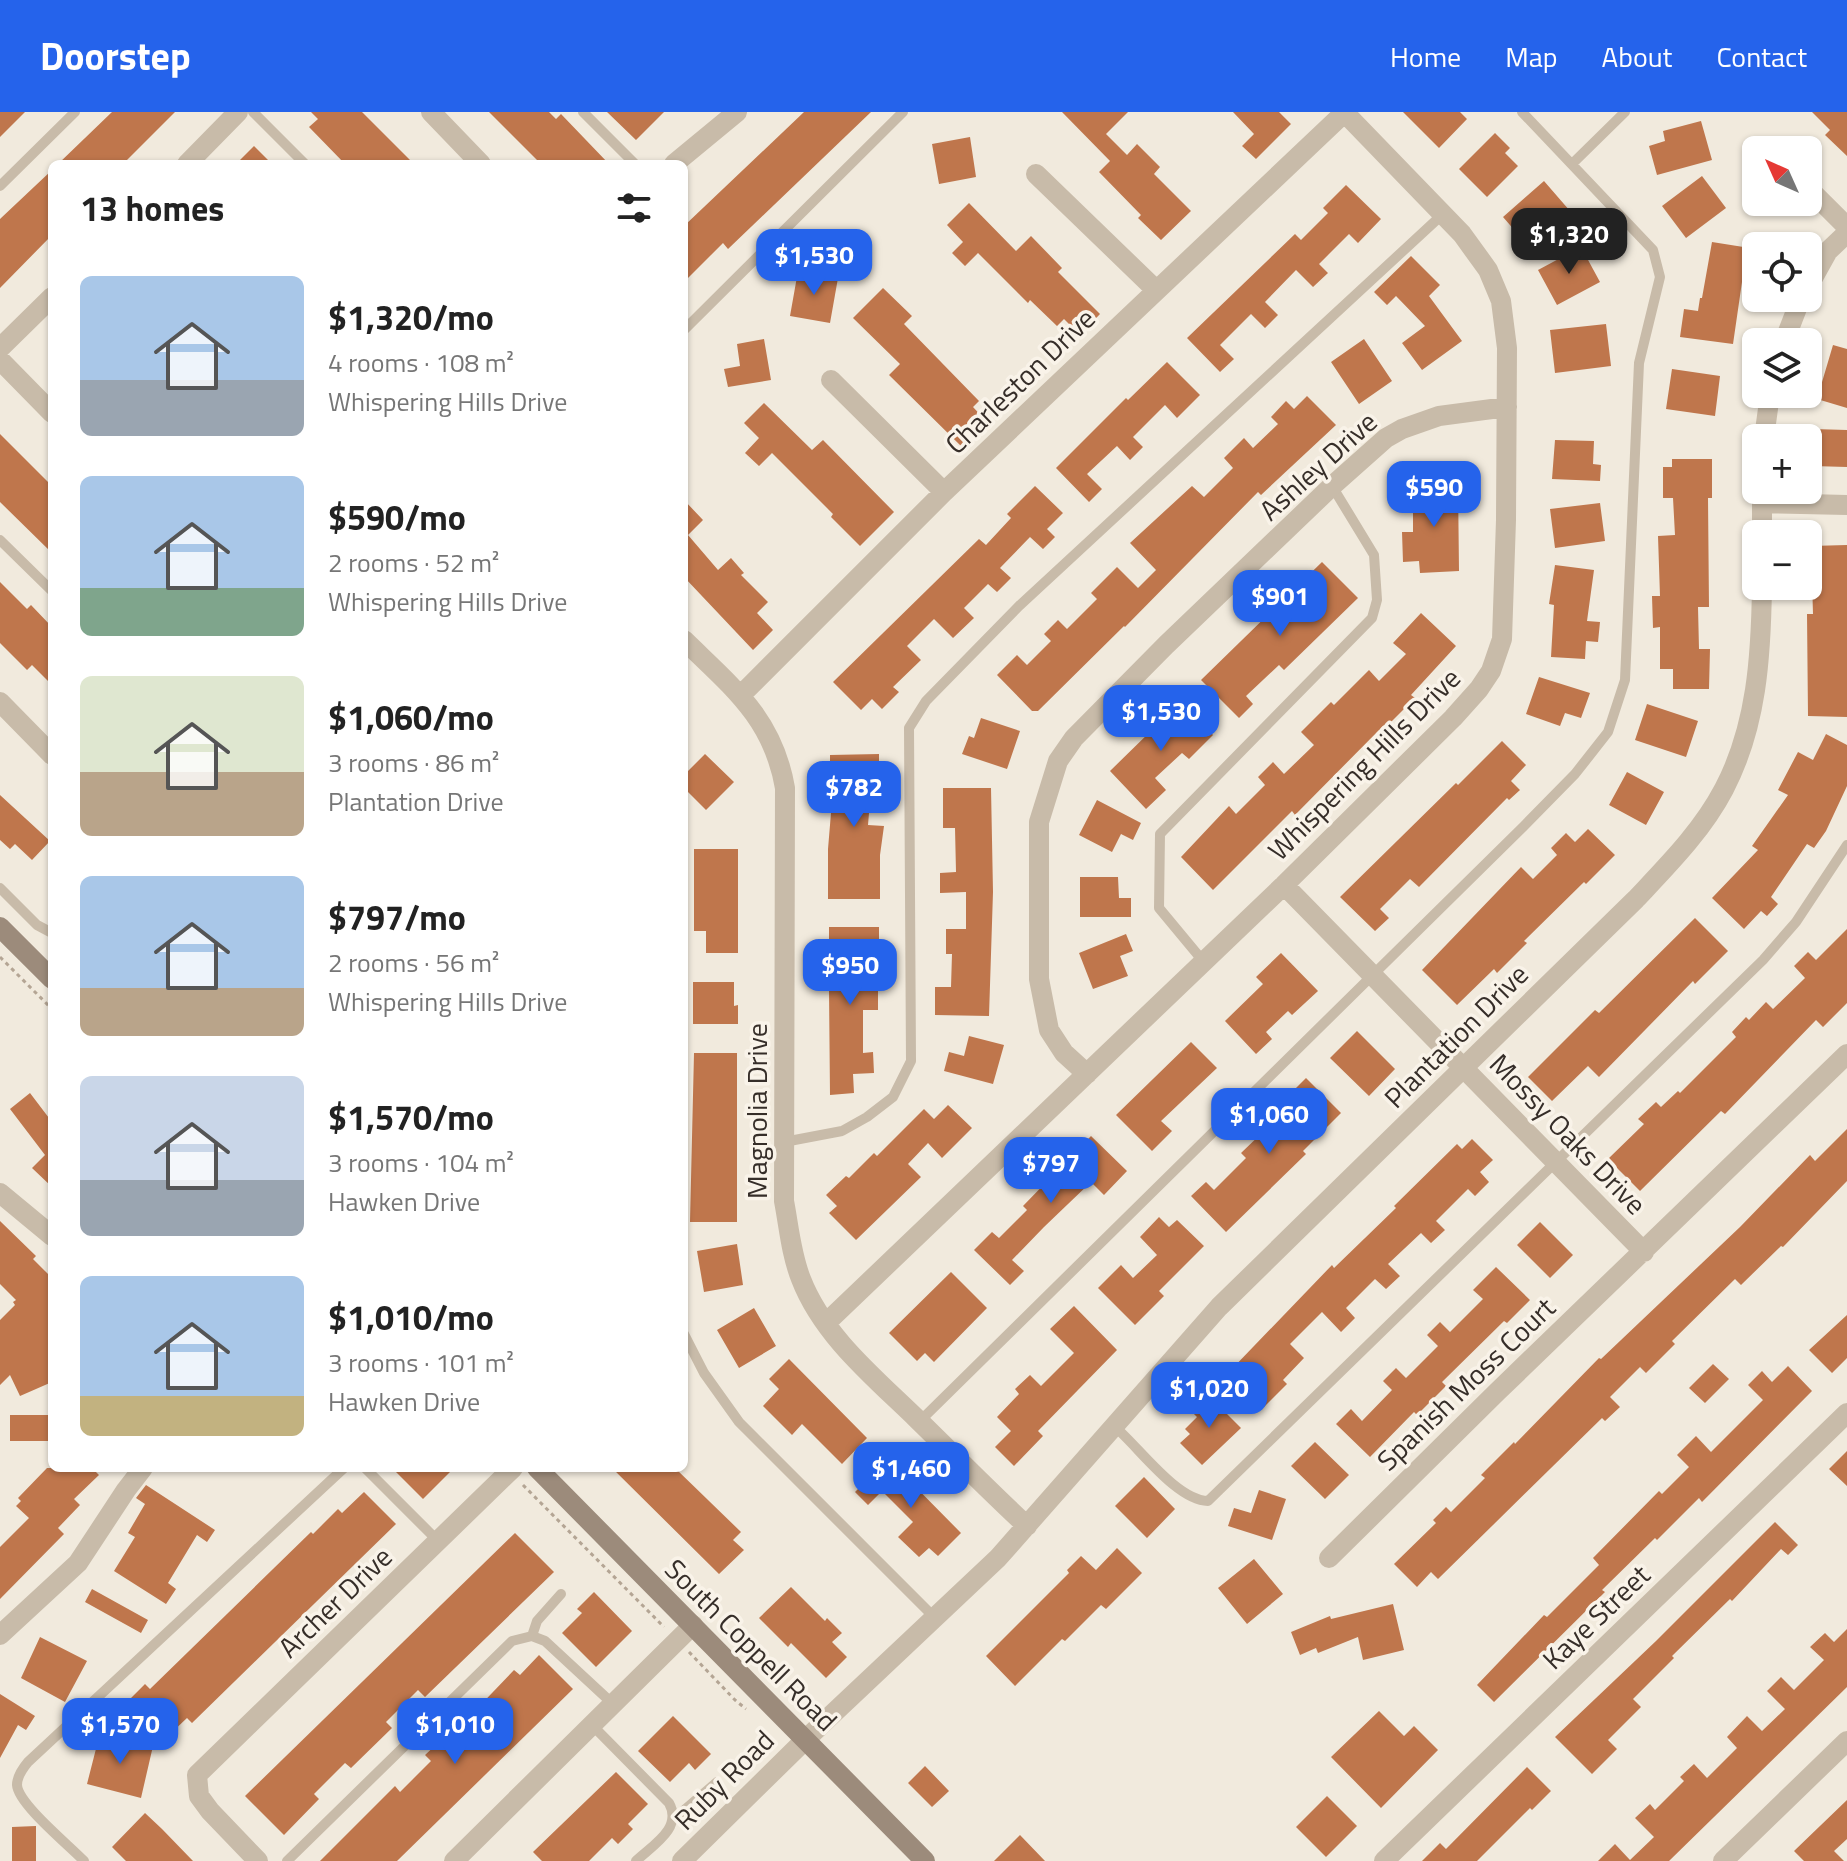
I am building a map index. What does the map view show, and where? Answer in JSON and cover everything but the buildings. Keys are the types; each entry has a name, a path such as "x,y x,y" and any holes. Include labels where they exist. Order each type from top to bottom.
{"street":[{"path":"191,160 238,112"},
{"path":"431,112 477,160"},
{"path":"679,160 737,112"},
{"name":"Whispering Hills Drive","path":"826,1323 1284,885 1453,718 1491,671 1502,639 1507,348 1501,301 1488,270 1444,213 1344,112"},
{"name":"Charleston Drive","path":"740,696 944,492 1344,112"},
{"path":"1036,174 1156,290"},
{"path":"1822,203 1847,230 1822,262"},
{"path":"0,348 48,301"},
{"path":"0,360 48,409"},
{"path":"831,380 944,492"},
{"name":"Ashley Drive","path":"1087,1074 1064,1053 1049,1030 1039,979 1039,822 1058,761 1074,738 1105,705 1386,438 1439,416 1507,407"},
{"path":"1822,502 1847,505"},
{"name":"Plantation Drive","path":"806,1739 998,1558 1219,1307 1686,846 1724,790 1752,713 1761,642 1762,600"},
{"name":"Magnolia Drive","path":"688,644 740,696 768,733 780,759 785,788 784,1201 802,1281 826,1323 860,1364 1027,1526"},
{"path":"0,702 48,751"},
{"name":"Mossy Oaks Drive","path":"1284,885 1644,1252"},
{"path":"0,927 48,975"},
{"name":"Spanish Moss Court","path":"1329,1558 1847,1054"},
{"path":"0,1193 48,1233"},
{"name":"Kaye Street","path":"1384,1861 1847,1413"},
{"path":"0,1635 78,1563 140,1472"},
{"name":"Archer Drive","path":"258,1861 199,1796 197,1775 509,1472"},
{"name":"South Coppell Road","path":"541,1472 925,1861"},
{"path":"454,1861 693,1625"},
{"name":"Ruby Road","path":"682,1861 806,1739"},
{"path":"1723,1861 1847,1741"}],"lane":[{"path":"0,186 75,112"},
{"path":"253,112 301,160"},
{"path":"583,112 631,160"},
{"path":"688,326 903,112"},
{"path":"920,1421 1575,774 1608,732 1625,680 1639,363 1660,277 1653,250 1522,112"},
{"path":"1573,163 1625,112"},
{"path":"784,1142 842,1131 867,1117 893,1097 911,1061 909,728 926,701 1019,606 1444,213"},
{"path":"1203,961 1159,908 1160,834 1372,618 1377,600 1374,555 1332,486"},
{"path":"0,540 48,587"},
{"path":"1114,1426 1180,1491 1196,1501 1208,1501 1763,960 1796,922 1847,845"},
{"path":"0,888 37,925 48,931"},
{"path":"688,1342 704,1373 739,1422 936,1619"},
{"path":"84,1861 21,1797 17,1781 22,1770 340,1472"},
{"path":"369,1472 438,1541"},
{"path":"532,1636 537,1621 561,1594"},
{"path":"287,1861 512,1641 532,1636 545,1641 613,1704"},
{"path":"592,1725 669,1803 675,1818"},
{"path":"636,1861 670,1829 675,1818 717,1782"}],"path":[{"path":"0,957 48,1005"},
{"path":"513,1472 735,1700 749,1710"}]}
